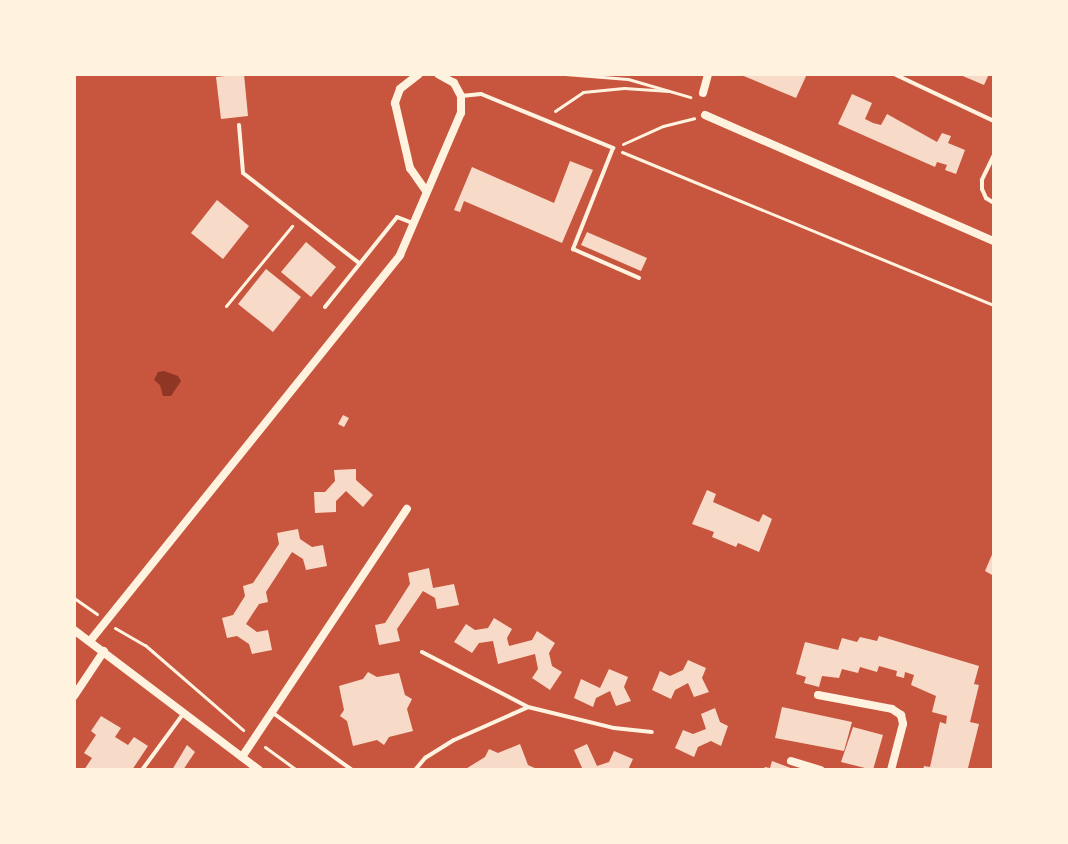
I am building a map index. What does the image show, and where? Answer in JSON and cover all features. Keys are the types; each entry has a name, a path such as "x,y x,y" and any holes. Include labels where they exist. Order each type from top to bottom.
{"street":[{"path":"90,641 400,255 461,113 461,96 454,83 438,74"},
{"path":"703,93 708,74"},
{"path":"413,75 400,89 396,113 410,168 426,191"},
{"path":"705,115 994,241"},
{"path":"242,757 407,509"},
{"path":"74,630 259,770"},
{"path":"74,696 104,651"},
{"path":"818,695 892,709 901,715 903,724 891,770"},
{"path":"791,761 821,770"}],"lane":[{"path":"894,74 994,121"},
{"path":"461,96 481,94 613,148 573,249 639,278"},
{"path":"239,125 243,173 359,263"},
{"path":"994,155 982,180 986,198 994,203"},
{"path":"325,307 397,217 413,223"},
{"path":"422,652 528,707 614,728 652,732"},
{"path":"415,770 425,758 454,740 528,707"},
{"path":"142,770 184,712"},
{"path":"272,712 352,770"}],"path":[{"path":"565,74 628,79 677,92 692,98 705,115 663,126 613,148"},
{"path":"550,123 556,108 583,92 624,88 677,92"},
{"path":"613,148 994,305"},
{"path":"226,306 299,217"},
{"path":"74,598 95,613"},
{"path":"117,629 145,645 198,694 297,770"}],"shaded area":[{"path":"158,372 178,376 181,381 171,396 163,396 160,385 154,380"}],"building":[{"path":"244,74 248,116 221,119 216,77"},
{"path":"739,74 807,74 796,98"},
{"path":"958,74 989,74 984,85"},
{"path":"852,94 872,103 865,119 873,123 881,125 887,114 937,142 942,133 951,136 948,143 965,150 956,174 945,170 947,165 937,162 935,167 838,124"},
{"path":"570,161 593,170 562,243 464,201 460,212 454,210 472,167 554,203"},
{"path":"217,200 249,226 223,259 191,233"},
{"path":"587,232 647,258 641,271 581,245"},
{"path":"306,242 336,267 311,297 281,272"},
{"path":"266,269 301,297 273,332 238,304"},
{"path":"343,415 349,418 344,427 338,424"},
{"path":"356,469 356,480 373,495 363,507 346,491 336,501 336,512 315,513 314,492 325,492 335,481 334,470"},
{"path":"707,490 716,494 713,502 759,522 763,514 772,519 759,552 712,537 714,532 692,524"},
{"path":"298,529 300,539 312,547 323,545 327,566 306,570 303,559 292,552 266,592 268,602 259,604 246,624 257,632 268,630 272,650 252,654 249,644 237,636 227,638 222,618 233,615 245,596 243,586 253,583 279,544 277,533"},
{"path":"994,550 994,576 985,571"},
{"path":"429,568 433,588 454,584 459,605 437,609 435,598 423,591 397,629 400,641 379,645 375,625 385,623 410,584 408,573"},
{"path":"494,618 512,629 507,638 509,646 532,640 537,631 555,643 549,653 552,666 562,672 550,690 532,678 538,669 535,654 498,664 493,641 479,643 472,653 454,642 466,624 475,630 488,628"},
{"path":"879,636 979,666 974,684 979,685 970,722 979,724 968,768 923,770 924,766 930,767 940,722 946,724 947,716 932,712 936,696 911,685 914,675 905,672 904,678 896,676 897,671 879,666 877,672 860,667 858,673 842,669 839,678 822,676 819,687 804,683 806,677 796,674 805,642 838,650 842,638 857,642 860,637 877,641"},
{"path":"688,660 706,668 702,678 709,692 694,697 688,683 675,690 671,699 652,690 660,671 670,676 683,670"},
{"path":"609,669 628,677 624,687 631,701 616,706 610,691 596,698 593,707 574,698 581,679 600,688"},
{"path":"368,672 377,677 399,673 405,695 412,699 407,709 413,731 389,737 384,745 377,740 353,746 347,721 340,716 344,710 339,686 363,679"},
{"path":"782,707 852,722 844,751 775,738"},
{"path":"715,708 720,722 728,726 721,746 711,741 698,747 694,757 675,748 683,730 693,734 706,729 701,714"},
{"path":"101,716 121,728 115,737 128,745 134,737 148,746 132,770 84,770 92,758 84,753 96,735 91,731"},
{"path":"853,727 883,735 873,770 841,762"},
{"path":"520,744 528,765 539,770 464,770 485,757 489,749 498,753"},
{"path":"587,744 597,766 609,762 614,751 633,759 628,770 583,770 574,750"},
{"path":"187,745 195,752 183,770 172,770"},
{"path":"772,761 796,770 763,770 770,768"}]}
